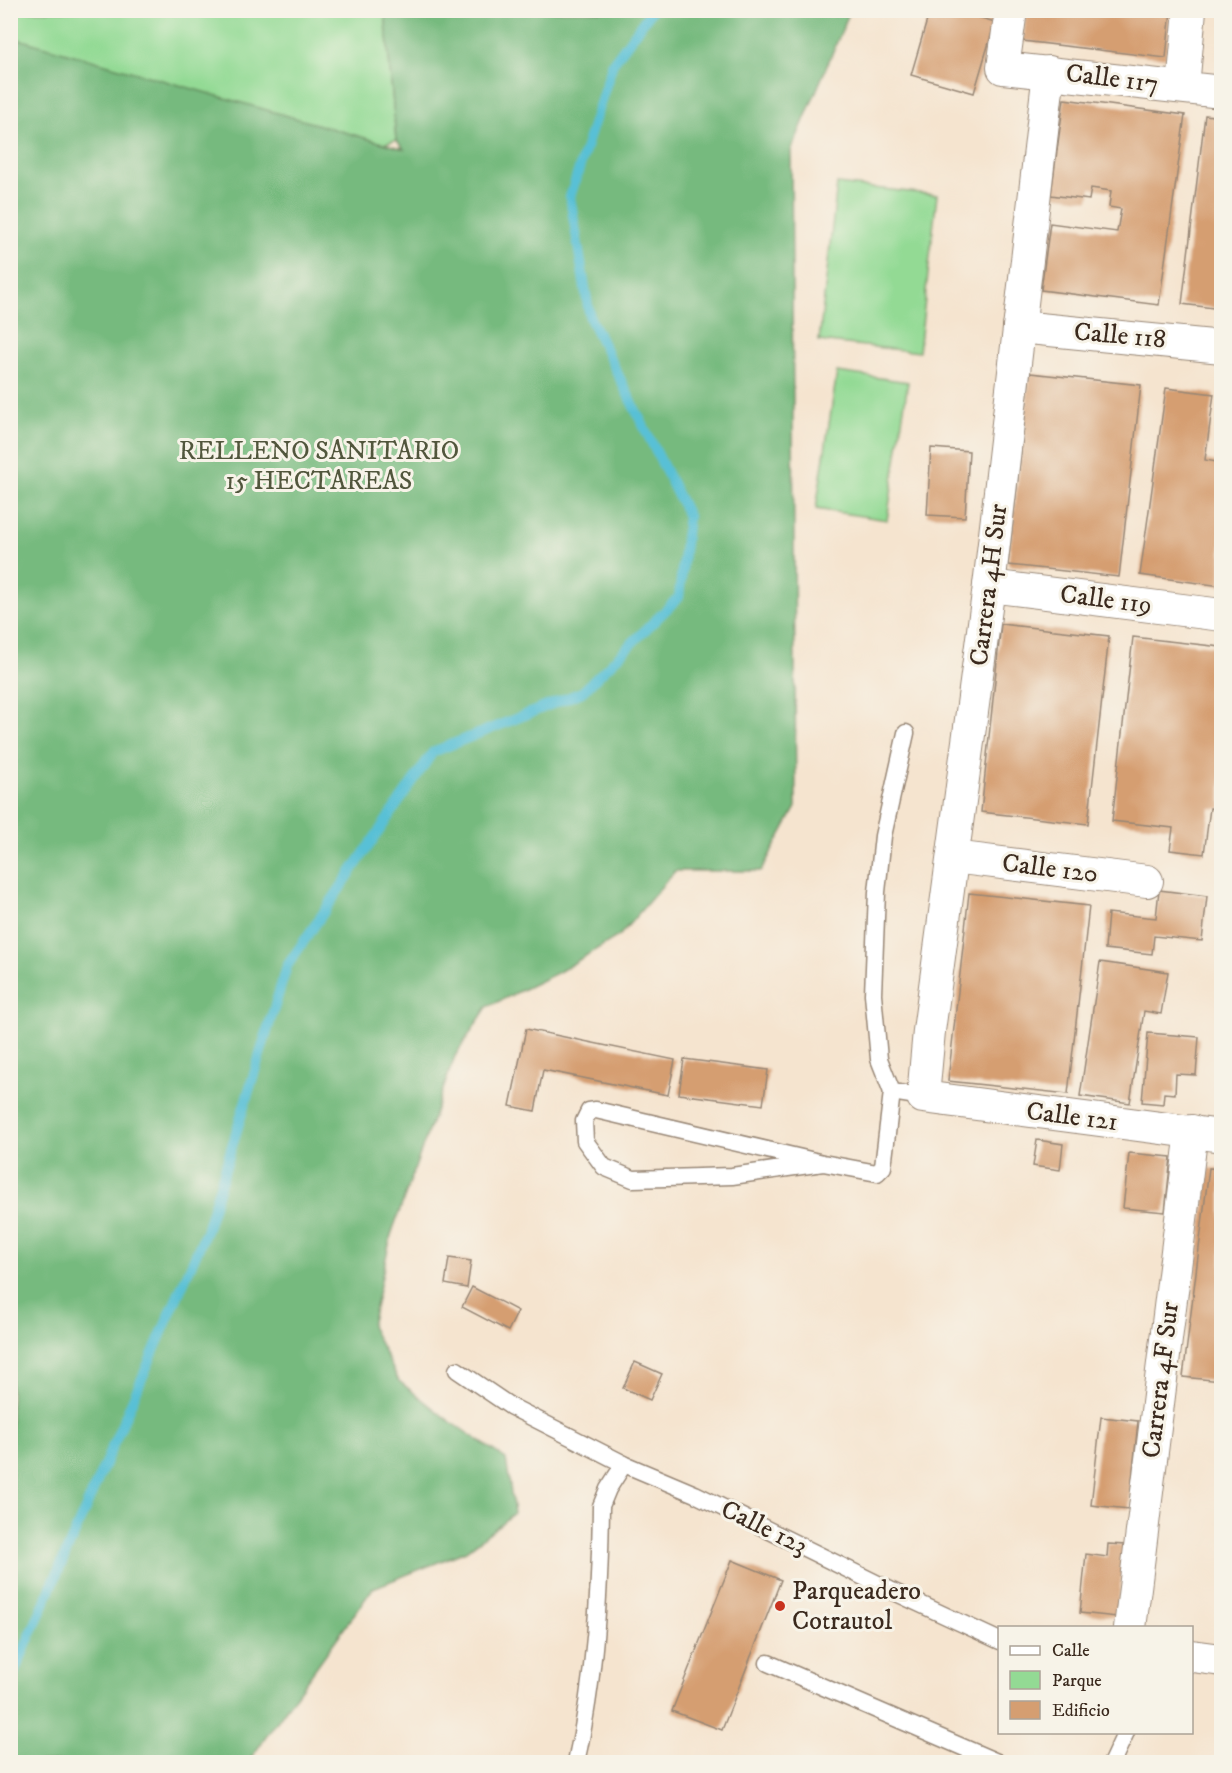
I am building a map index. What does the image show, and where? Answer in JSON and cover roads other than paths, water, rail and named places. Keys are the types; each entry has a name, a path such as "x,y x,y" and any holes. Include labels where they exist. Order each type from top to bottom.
{"street":[{"name":"Calle 117","path":"1011,10 1003,68 1221,92"},
{"path":"1183,87 1190,10"},
{"name":"Carrera 4H Sur","path":"923,1097 929,1031 990,586 1049,72"},
{"name":"Calle 118","path":"1019,327 1221,347"},
{"name":"Calle 119","path":"990,586 1221,615"},
{"name":"Calle 120","path":"953,857 1147,881"},
{"name":"Calle 121","path":"923,1097 1207,1134"},
{"name":"Carrera 4F Sur","path":"1130,1626 1207,1134"},
{"path":"1193,1656 1221,1660"}],"lane":[{"path":"823,1163 732,1176 633,1179 604,1167 585,1141 584,1120 589,1111 596,1110 823,1163 877,1173 883,1167 892,1092 879,1059 873,994 877,892 883,836 906,733"},
{"path":"892,1092 923,1097"},
{"name":"Calle 123","path":"457,1370 510,1406 624,1464 695,1494 998,1641"},
{"path":"576,1762 585,1723 594,1634 601,1547 601,1506 624,1464"},
{"path":"768,1663 997,1762"},
{"path":"1112,1762 1125,1734"}],"waterway":[{"path":"10,1682 206,1231 287,966 433,752 582,692 679,597 688,516 590,318 570,197 613,63 652,10"}],"place":[{"name":"Parqueadero Cotrautol","path":"780,1606"}],"park label":[{"name":"RELLENO SANITARIO 15 HECTAREAS","path":"319,466"}]}
